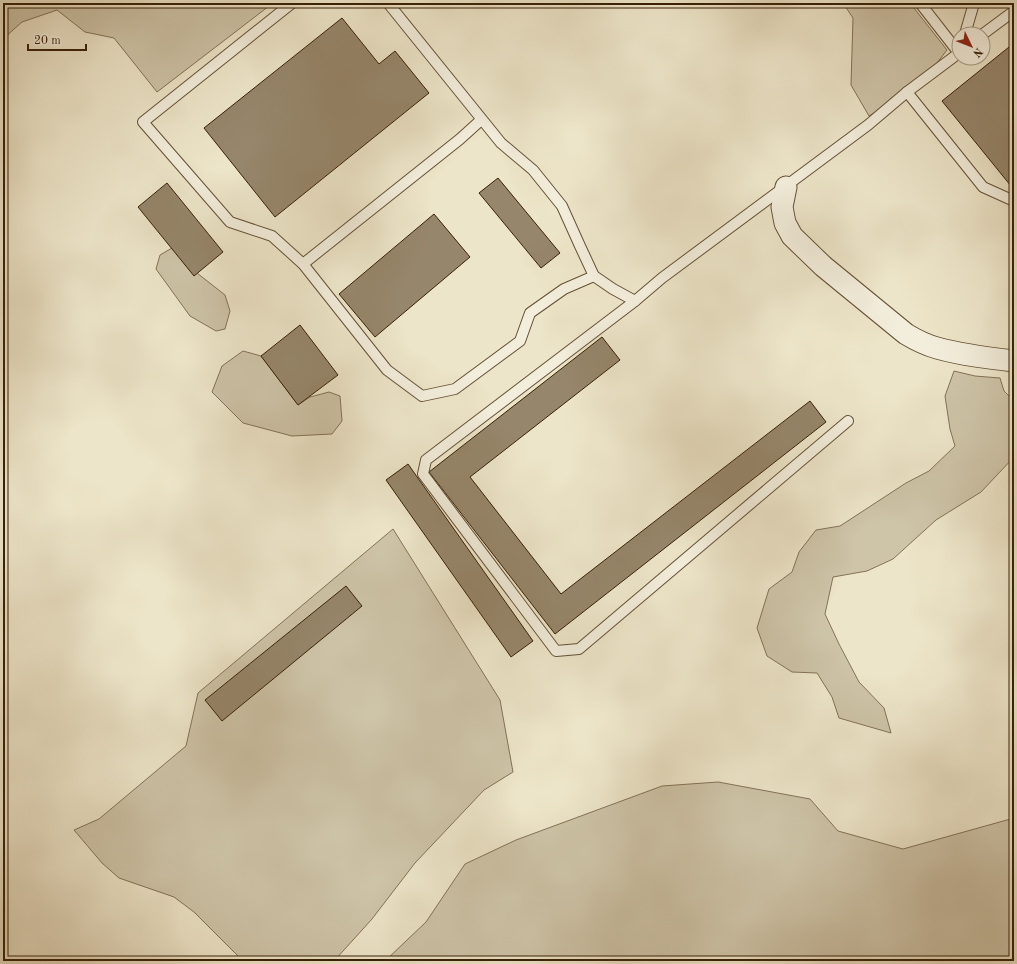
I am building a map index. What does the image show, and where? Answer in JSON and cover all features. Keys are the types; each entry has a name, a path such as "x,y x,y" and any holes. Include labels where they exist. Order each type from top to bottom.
{"street":[{"path":"786,187 782,207 785,223 792,236 823,266 906,334 936,348 976,357 1014,361"}],"lane":[{"path":"292,3 143,122 230,222 272,236 303,264 387,370 422,396 455,389 520,341 530,313 564,289 594,276"},
{"path":"388,3 481,120 501,143 533,170 562,206 594,276 613,289 635,301"},
{"path":"920,3 951,43"},
{"path":"967,26 974,3"},
{"path":"991,28 1014,11"},
{"path":"848,421 579,650 556,651 423,474 426,460 635,301 662,278 868,125 907,92 951,59"},
{"path":"907,92 982,187 1014,201"},
{"path":"303,264 460,139 481,120"}],"shaded area":[{"path":"3,3 273,3 157,92 114,38 85,32 57,10 22,22 3,39"},
{"path":"843,3 910,3 947,50 920,85 869,116 851,85 853,18"},
{"path":"172,248 197,273 225,295 230,311 225,329 216,331 190,316 156,269 160,255"},
{"path":"243,351 261,356 298,405 310,397 329,392 340,396 342,421 332,434 292,436 243,423 212,392 222,366"},
{"path":"954,371 975,376 1000,378 1004,391 1014,401 1014,457 981,492 936,520 893,559 867,571 833,577 825,614 859,682 884,708 891,733 839,718 832,697 817,673 792,672 767,656 757,628 769,589 792,572 799,552 816,530 840,526 906,483 929,471 955,446 950,429 945,396"},
{"path":"393,529 500,700 513,772 484,790 415,863 372,919 334,961 244,961 194,912 174,897 119,878 102,863 74,830 99,819 186,746 198,693"},
{"path":"718,782 810,799 838,831 903,849 1014,818 1014,961 385,961 426,922 465,864 516,840 662,786"}],"building":[{"path":"342,18 379,64 395,51 429,93 275,217 204,128"},
{"path":"1014,43 1014,184 1011,186 942,101 985,66 991,66 991,62"},
{"path":"498,178 560,253 541,268 479,193"},
{"path":"167,183 223,252 194,276 138,207"},
{"path":"434,214 470,257 375,337 339,294"},
{"path":"300,325 338,375 298,405 261,356"},
{"path":"602,337 620,360 470,477 561,594 810,401 826,422 555,634 429,472"},
{"path":"408,464 533,641 511,657 386,480"},
{"path":"346,586 362,606 222,721 205,700"}]}
